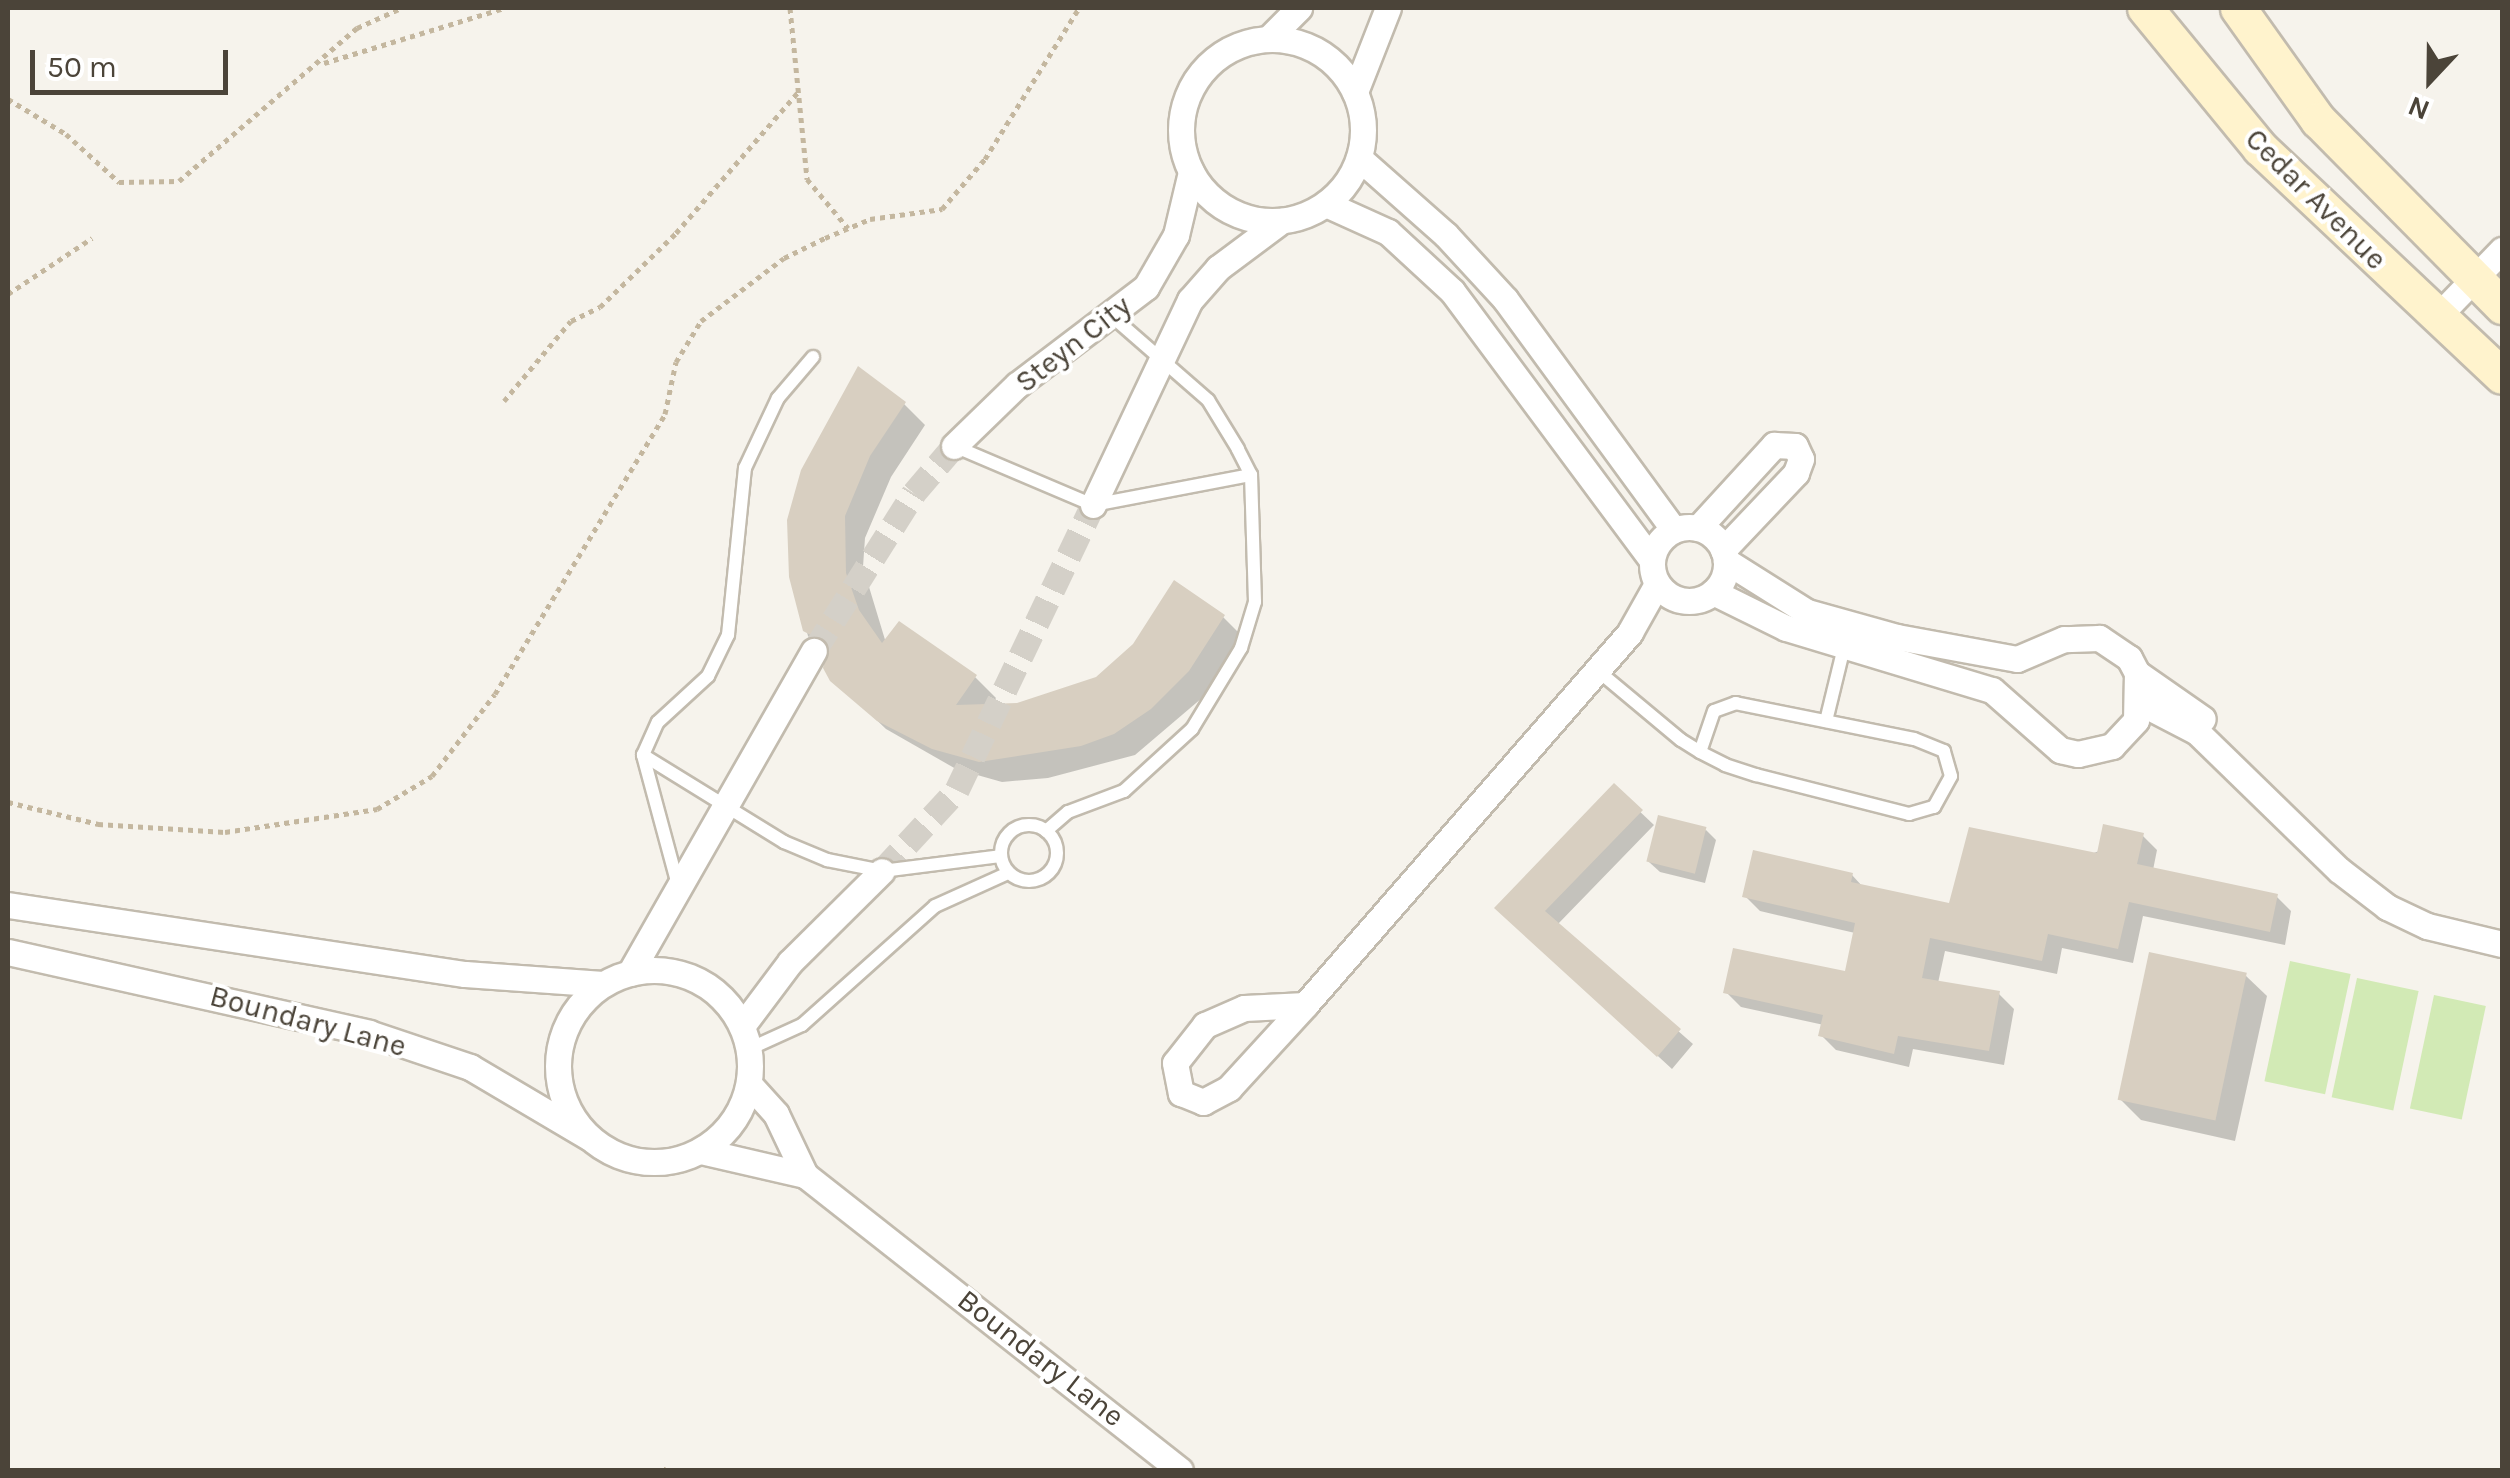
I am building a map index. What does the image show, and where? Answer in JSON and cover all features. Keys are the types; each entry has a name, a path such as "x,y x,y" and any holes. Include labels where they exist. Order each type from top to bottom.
{"main road":[{"name":"Cedar Avenue","path":"2144,8 2260,148 2436,318 2502,376"},
{"name":"Cedar Avenue","path":"2238,8 2318,120 2502,306"}],"street":[{"path":"1268,39 1299,8"},
{"path":"1355,92 1388,8"},
{"path":"1268,39 1320,52 1355,92 1364,136 1359,158 1326,204 1280,221 1219,204 1191,172 1182,128 1193,84 1212,61 1238,46 1268,39"},
{"path":"1359,158 1496,289 1686,529 1787,602 1848,626 2017,659 2064,638 2100,638 2129,658 2138,674 2141,703 2126,735 2112,746 2078,754 2044,740 2022,710 1992,690 1757,618 1713,592"},
{"name":"Steyn City","path":"954,446 1017,385 1113,317 1164,260 1191,172"},
{"path":"1305,1005 1244,1008 1217,1016 1187,1042 1175,1063 1181,1092 1214,1099 1305,1005 1630,632 1661,581 1686,529 1774,445 1795,446 1802,459 1796,472 1725,555 1713,592 1695,601 1661,581 1452,291 1388,232 1326,204"},
{"name":"Steyn City","path":"1093,506 1160,353 1218,268 1280,221"},
{"path":"2436,318 2502,250"},
{"path":"630,973 814,651"},
{"path":"2138,674 2180,700 2253,764 2348,860 2361,884"},
{"path":"2141,703 2197,732 2361,884 2404,917 2502,944"},
{"path":"746,1037 790,962 882,871"},
{"name":"Boundary Lane","path":"8,905 466,974 603,984"},
{"name":"Boundary Lane","path":"8,952 369,1033 470,1068 590,1138"},
{"path":"663,970 696,979 722,998 746,1037 750,1084 732,1123 701,1151 644,1162 590,1138 571,1116 558,1058 565,1029 603,984 630,973 663,970"},
{"name":"Boundary Lane","path":"750,1084 776,1114 805,1175"},
{"name":"Boundary Lane","path":"701,1151 805,1175 1180,1470"}],"lane":[{"path":"1046,831 1068,812 1124,792 1154,770 1220,688 1255,602 1250,475 1224,421 1160,353 1113,317"},
{"path":"678,886 643,755 658,722 708,676 728,636 745,468 778,398 813,356"},
{"path":"954,446 1093,506 1250,475"},
{"path":"1826,721 1844,647"},
{"path":"1597,670 1700,752 1756,775 1909,814 1923,813 1943,797 1951,776 1944,751 1826,721 1723,705 1702,731 1700,752"},
{"path":"643,755 784,842 882,871 1000,856"},
{"path":"1029,825 1046,831 1056,846 1051,871 1026,881 1008,873 1000,856 1012,830 1029,825"},
{"path":"746,1037 802,1025 935,906 1008,873"}],"path":[{"path":"8,99 66,134 119,182 179,181 321,64 356,28 401,8"},
{"path":"321,64 414,30 504,8"},
{"path":"790,8 807,180 848,228"},
{"path":"8,802 98,824 226,832 377,809 432,776 494,694 665,414 676,362 701,321 784,258 848,228 942,209 985,159 1078,8"},
{"path":"504,401 571,321 600,307 676,233 799,92"},
{"path":"8,294 92,238"}],"green space":[{"path":"2290,961 2351,974 2325,1094 2264,1081"},
{"path":"2357,978 2419,991 2393,1110 2332,1097"},
{"path":"2434,995 2486,1006 2462,1119 2410,1108"}],"building":[{"path":"858,366 906,402 870,456 845,516 846,573 859,610 882,643 899,621 977,675 956,705 1017,703 1096,677 1133,644 1174,580 1225,615 1189,671 1151,709 1114,734 1081,746 979,762 932,749 877,721 830,681 823,668 828,644 803,631 789,577 787,520 801,470"},
{"path":"1614,783 1643,810 1545,911 1681,1029 1657,1057 1494,908"},
{"path":"1658,815 1707,827 1695,874 1646,862"},
{"path":"2103,824 2144,833 2137,864 2278,894 2270,932 2129,902 2118,949 2048,934 2042,961 1930,938 1922,978 2000,991 1989,1051 1898,1036 1894,1054 1818,1036 1823,1015 1723,993 1733,948 1845,971 1855,923 1742,897 1753,850 1853,873 1851,882 1949,903 1969,827 2097,853"},
{"path":"2149,952 2247,973 2215,1120 2118,1100"}],"tunnel":[{"path":"814,651 914,493 954,446"},
{"path":"882,871 957,790 1093,505"}]}
